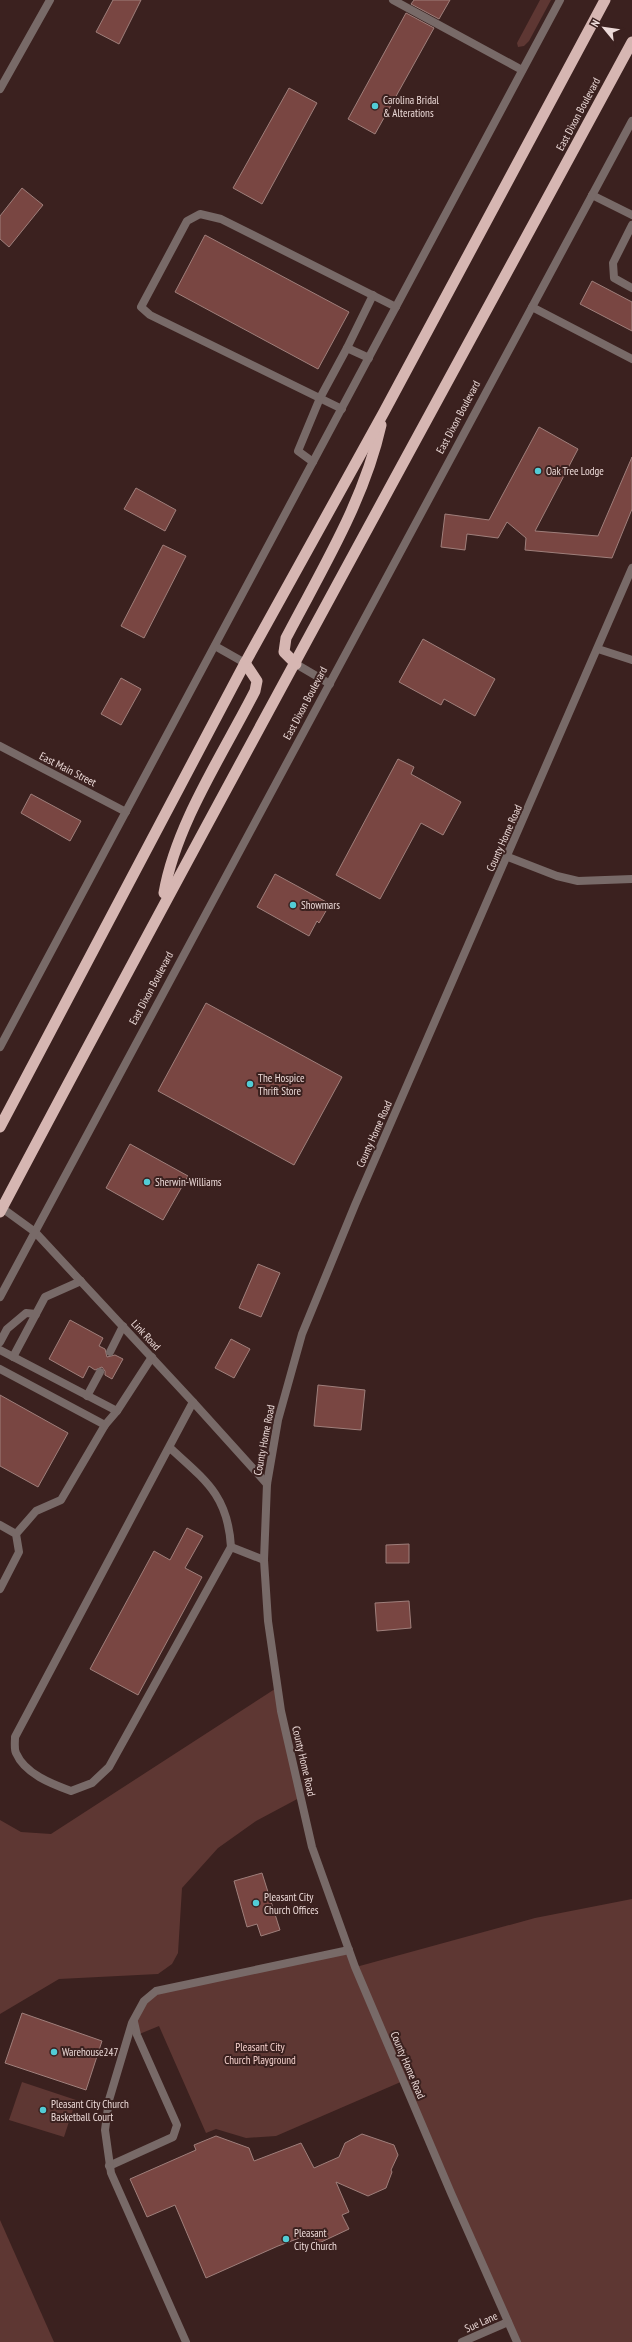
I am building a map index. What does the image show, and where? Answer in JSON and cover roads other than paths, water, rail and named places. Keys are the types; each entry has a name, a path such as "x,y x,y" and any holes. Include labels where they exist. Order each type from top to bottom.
{"highway":[{"path":"0,1127 245,662 384,412 605,0"},
{"name":"East Dixon Boulevard","path":"1,1210 162,904 296,664 632,42"},
{"path":"296,664 284,652 286,638 330,554 368,475 384,412"},
{"path":"162,904 173,854 186,824 255,691 257,681 245,662"}],"street":[{"path":"0,89 50,0"},
{"path":"393,0 522,70"},
{"path":"0,1048 560,0"},
{"name":"East Dixon Boulevard","path":"0,1297 632,121"},
{"path":"592,195 632,215"},
{"path":"342,409 150,315 141,307 187,221 200,214 221,219 396,307"},
{"path":"632,225 613,263 612,273 618,281 632,288"},
{"path":"313,462 298,451 320,398 373,295"},
{"path":"532,307 632,359"},
{"path":"347,348 369,358"},
{"name":"County Home Road","path":"517,2342 451,2193 350,1950 312,1844 281,1711 268,1621 264,1560 267,1484 278,1420 302,1334 358,1198 508,857 632,568"},
{"path":"215,646 245,662"},
{"path":"598,649 632,660"},
{"path":"296,664 330,684"},
{"name":"East Main Street","path":"0,746 126,812"},
{"path":"508,857 557,876 578,881 632,879"},
{"name":"Link Road","path":"1,1210 35,1232 152,1357 267,1484"},
{"path":"13,1357 45,1297 81,1281"},
{"path":"0,1342 7,1329 26,1313 36,1314"},
{"path":"110,1352 123,1326"},
{"path":"0,1350 117,1411"},
{"path":"16,1534 36,1511 61,1500 105,1425 117,1411 152,1357"},
{"path":"0,1369 105,1425"},
{"path":"87,1396 100,1372"},
{"path":"169,1447 205,1480 224,1507 230,1528 231,1547 109,1767 92,1783 71,1791 50,1783 26,1765 16,1752 15,1737 169,1447 193,1402"},
{"path":"0,1525 16,1534"},
{"path":"0,1589 19,1552 16,1534"},
{"path":"231,1547 264,1560"},
{"path":"186,2342 109,2166 105,2130 109,2100 134,2020 144,2002 156,1991 350,1950"},
{"path":"109,2166 173,2137 177,2129 177,2125 137,2035 134,2020"},
{"name":"Sue Lane","path":"462,2342 508,2322"}],"place":[{"name":"Carolina Bridal & Alterations","path":"375,106"},
{"name":"Oak Tree Lodge","path":"538,471"},
{"name":"Showmars","path":"293,905"},
{"name":"The Hospice Thrift Store","path":"250,1084"},
{"name":"Sherwin-Williams","path":"147,1182"},
{"name":"Pleasant City Church Offices","path":"256,1903"},
{"name":"Warehouse247","path":"54,2052"},
{"name":"Pleasant City Church Basketball Court","path":"43,2110"},
{"name":"Pleasant City Church","path":"286,2239"}],"park label":[{"name":"Pleasant City Church Playground","path":"260,2053"}]}
